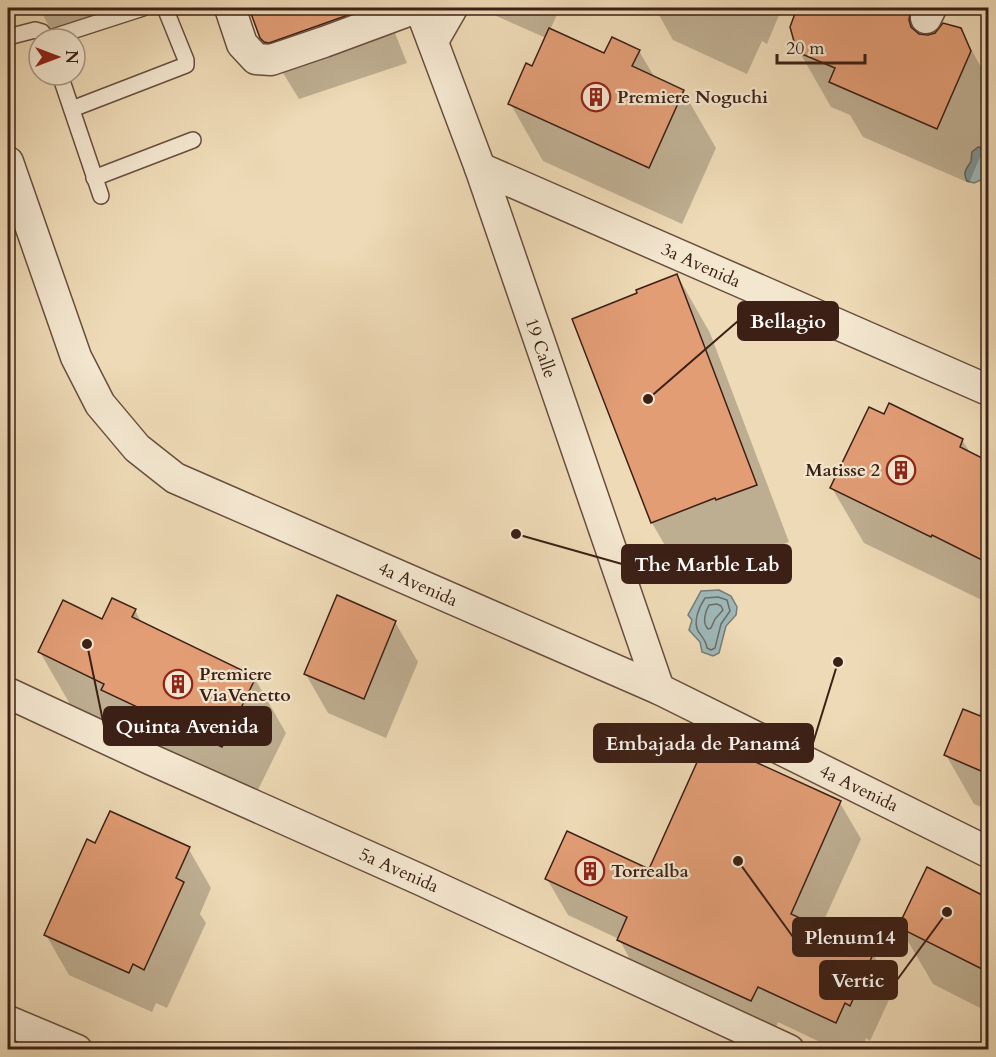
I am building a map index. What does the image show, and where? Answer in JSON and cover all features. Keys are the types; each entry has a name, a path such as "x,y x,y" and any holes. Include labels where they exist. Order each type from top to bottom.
{"street":[{"path":"230,8 242,44 256,59 271,60 418,8"},
{"name":"19 Calle","path":"418,8 433,40 480,168 659,689"},
{"path":"433,40 452,8"},
{"name":"4a Avenida","path":"8,162 76,357 100,404 137,448 175,478 659,689 988,852"},
{"name":"3a Avenida","path":"480,168 988,390"},
{"name":"5a Avenida","path":"8,693 789,1050"},
{"path":"8,1021 77,1050"}],"lane":[{"path":"84,27 143,8"},
{"path":"72,109 186,65 165,8"},
{"path":"8,37 27,32"},
{"path":"64,87 101,196"},
{"path":"94,178 193,140"}],"water":[{"path":"978,147 988,150 988,177 974,183 967,181 965,172 971,161 972,152"},
{"path":"719,590 731,596 737,607 736,615 726,626 719,653 713,656 702,652 700,642 689,630 692,620 688,615 701,591"}],"building":[{"path":"249,8 368,8 269,43 260,38"},
{"path":"797,8 893,8 910,13 911,27 919,34 935,33 943,23 961,28 971,51 937,129 829,82 835,68 797,52 790,27"},
{"name":"Premiere Noguchi","path":"549,28 604,53 612,37 640,50 632,66 684,90 649,168 508,104 526,63 532,66"},
{"path":"677,274 757,485 716,500 715,498 651,523 572,319"},
{"name":"Matisse 2","path":"889,403 963,439 960,447 988,461 988,563 830,488 869,407 884,414"},
{"path":"337,595 396,621 364,699 304,674"},
{"name":"Premiere ViaVenetto","path":"112,598 136,609 132,617 256,677 222,747 101,690 104,684 38,652 63,600 102,619"},
{"path":"963,709 988,719 988,774 944,755"},
{"path":"707,740 841,801 791,914 874,952 850,1006 845,1003 836,1023 758,987 751,1001 617,940 627,917 545,879 567,831 649,869"},
{"path":"110,811 190,847 176,878 184,882 144,970 133,964 129,973 44,935 87,839 95,843"},
{"path":"927,867 988,898 988,972 898,927"}],"place":[{"name":"Premiere Noguchi","path":"596,97"},
{"name":"Bellagio","path":"648,399"},
{"name":"Matisse 2","path":"901,470"},
{"name":"The Marble Lab","path":"516,534"},
{"name":"Quinta Avenida","path":"87,644"},
{"name":"Embajada de Panamá","path":"838,662"},
{"name":"Premiere ViaVenetto","path":"178,684"},
{"name":"Plenum14","path":"738,861"},
{"name":"Torrealba","path":"590,871"},
{"name":"Vertic","path":"947,912"}]}
